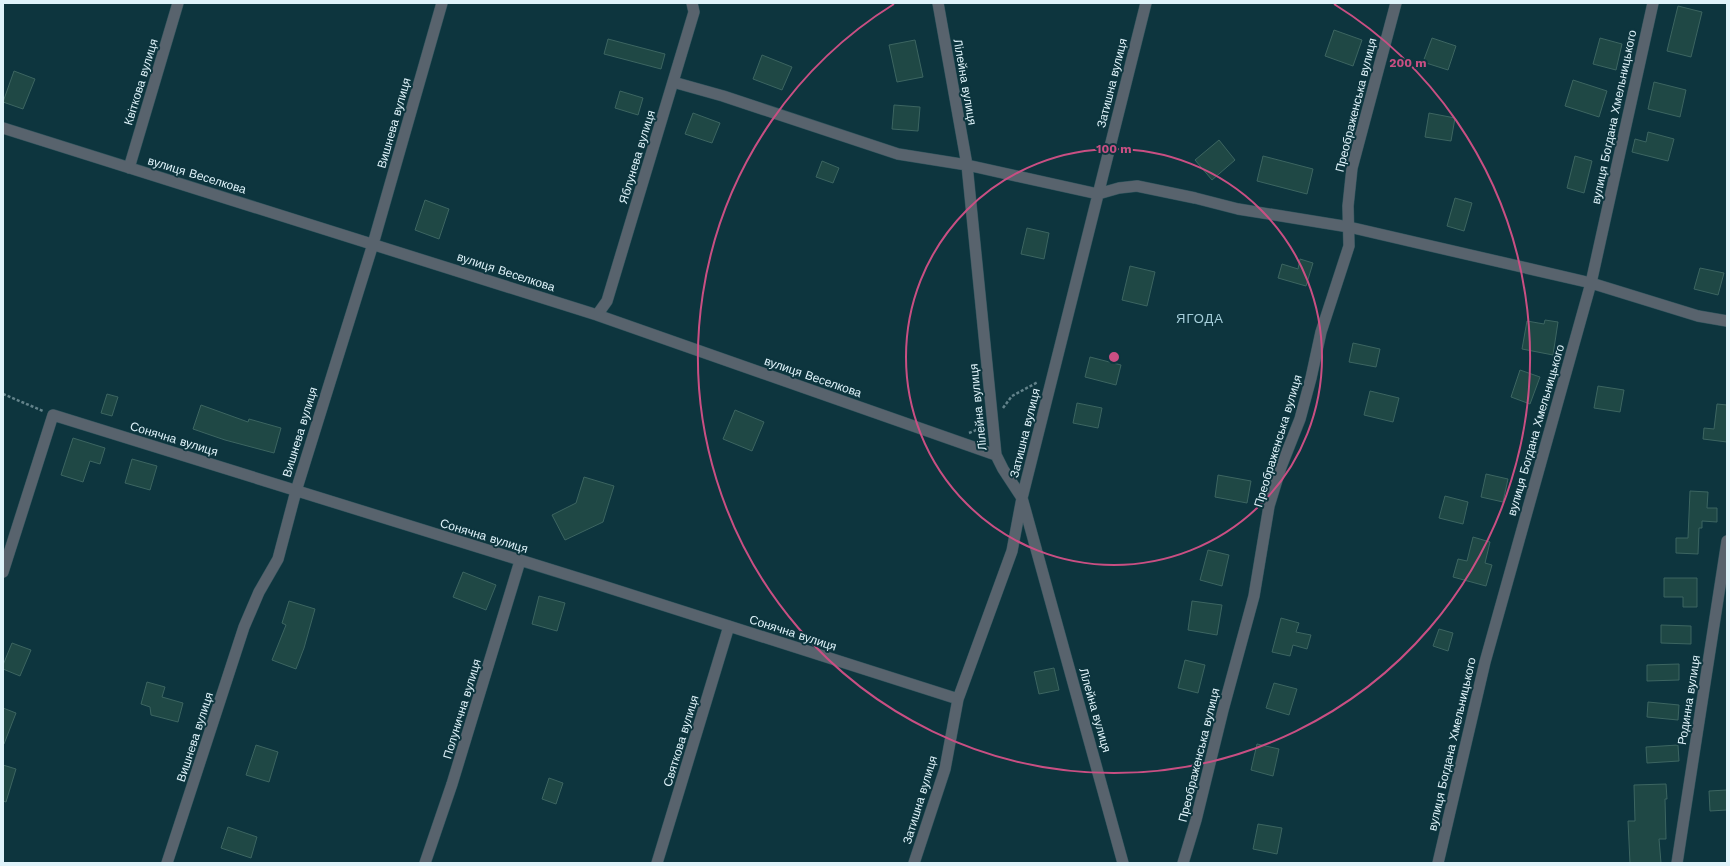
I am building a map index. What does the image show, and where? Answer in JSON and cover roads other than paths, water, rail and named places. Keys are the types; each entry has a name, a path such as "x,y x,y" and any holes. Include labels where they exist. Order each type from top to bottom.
{"street":[{"name":"Квіткова вулиця","path":"129,168 178,3"},
{"name":"Вишнева вулиця","path":"167,863 244,627 259,592 278,559 296,490 373,244 442,3"},
{"name":"Яблунева вулиця","path":"597,315 607,301 694,12 692,3"},
{"name":"Лілейна вулиця","path":"938,3 967,165 996,455 1022,498 1124,863"},
{"name":"Затишна вулиця","path":"914,863 945,769 958,699 1012,551 1022,498 1146,3"},
{"name":"Преображенська вулиця","path":"1183,863 1196,820 1223,710 1254,596 1269,506 1281,467 1300,419 1321,332 1349,246 1348,206 1352,168 1396,3"},
{"name":"вулиця Богдана Хмельницького","path":"1438,863 1485,662 1591,283 1653,3"},
{"path":"673,82 723,96 898,154 967,165 1098,194 1119,188 1137,186 1176,193 1238,209 1348,227 1591,283 1698,316 1727,321"},
{"name":"вулиця Веселкова","path":"3,128 597,315 996,455"},
{"name":"Сонячна вулиця","path":"3,572 53,415 958,699"},
{"name":"Родинна вулиця","path":"1677,863 1727,541"},
{"name":"Полунична вулиця","path":"425,863 452,784 520,561"},
{"name":"Святкова вулиця","path":"657,863 729,626"}],"district":[{"name":"ЯГОДА","path":"1200,318"}]}
